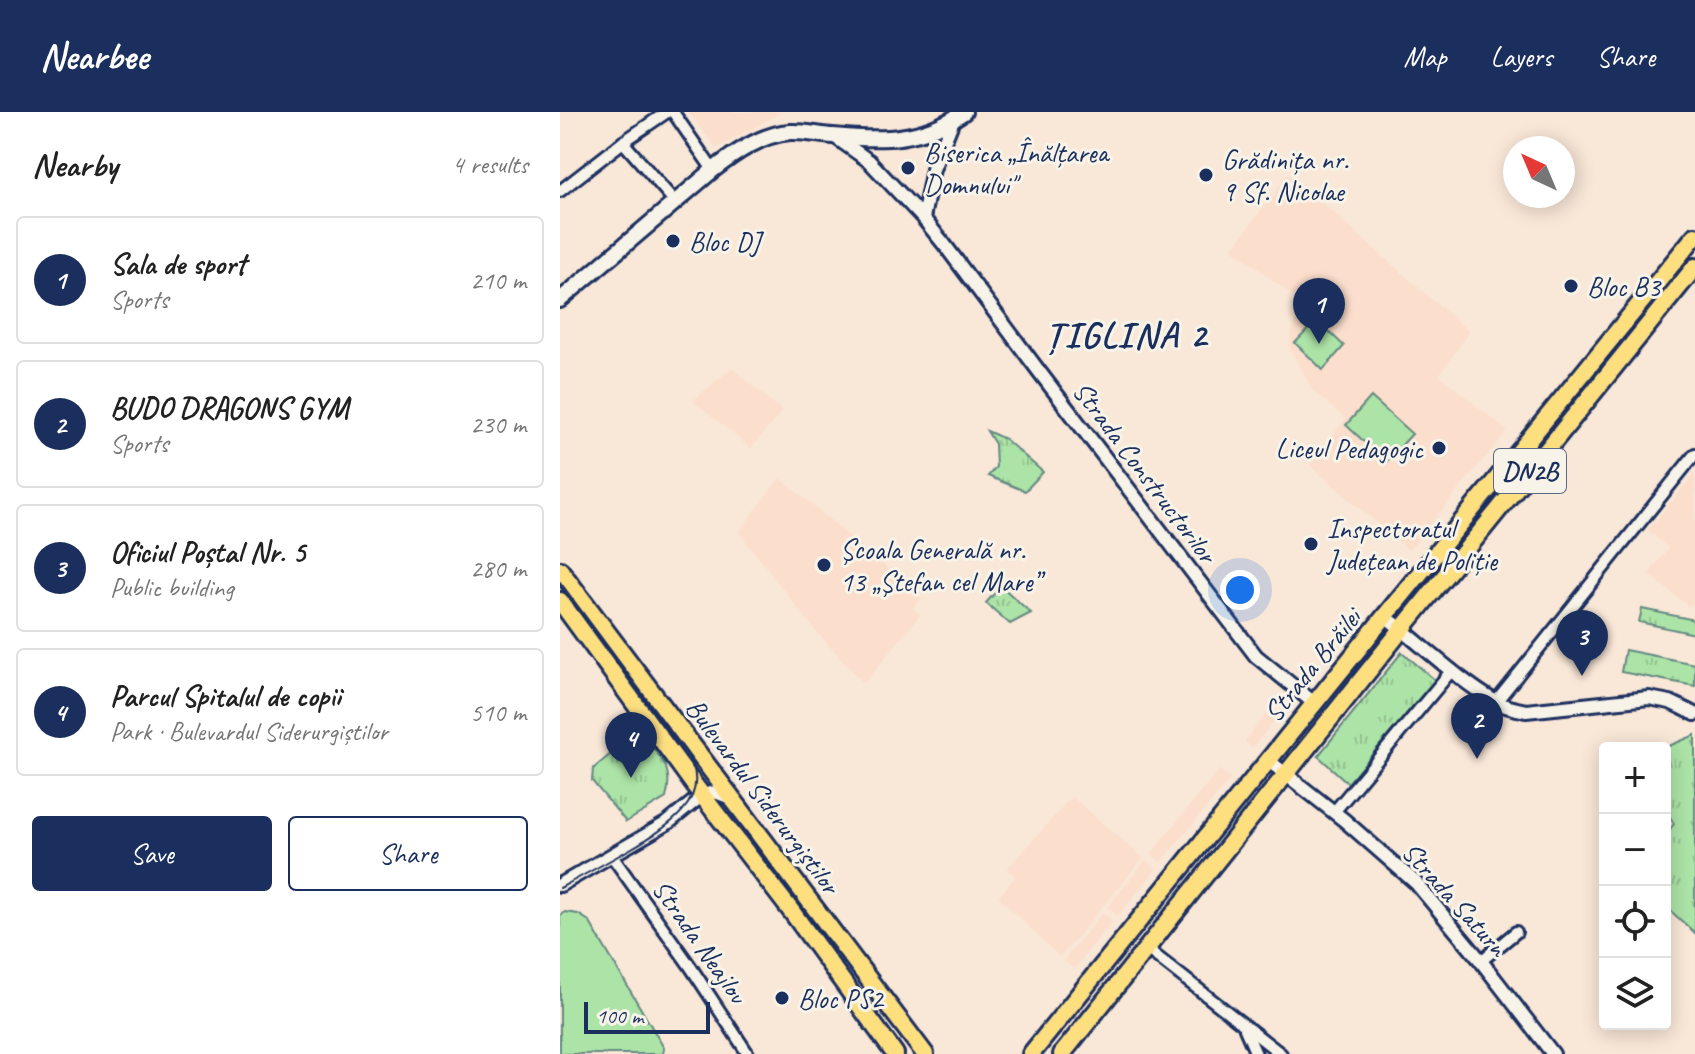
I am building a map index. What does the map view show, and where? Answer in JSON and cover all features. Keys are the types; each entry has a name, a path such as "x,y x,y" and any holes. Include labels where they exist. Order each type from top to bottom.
{"main road":[{"path":"560,300 713,170 750,145 789,132 895,139 923,133 958,116"},
{"name":"Strada Brăilei","path":"1031,1054 1695,236"},
{"name":"Strada Brăilei","path":"1062,1054 1695,267"},
{"name":"Bulevardul Siderurgiștilor","path":"560,570 925,1054"},
{"name":"Bulevardul Siderurgiștilor","path":"560,601 895,1054"}],"street":[{"path":"560,191 623,142 670,112 713,170"},
{"path":"923,218 933,169 958,116"},
{"name":"Strada Constructorilor","path":"834,136 869,161 923,218 1239,635 1260,661 1314,703"},
{"path":"623,142 675,202"},
{"path":"1496,702 1695,454"},
{"path":"1385,616 1496,702 1526,711 1649,698 1670,702 1695,714"},
{"path":"1334,812 1452,670"},
{"name":"Strada Saturn","path":"1269,761 1416,883 1553,1054"},
{"path":"560,885 669,822 702,795 715,792 731,798"},
{"name":"Strada Neajlov","path":"612,856 748,1054"},
{"path":"1481,961 1516,932"},
{"path":"1147,949 1281,1054"},
{"path":"1244,1027 1256,1054"}],"shaded area":[{"path":"688,112 781,112 717,148"},
{"path":"1289,174 1469,332 1439,375 1507,431 1409,550 1310,465 1346,419 1313,391 1289,346 1299,301 1233,248"},
{"path":"732,368 782,411 751,448 693,401"},
{"path":"1695,474 1695,603 1688,606 1649,574 1669,548 1648,530"},
{"name":"Școala Generală nr. 13 „Ștefan cel Mare”","path":"780,478 922,598 913,608 920,615 864,683 816,631 739,532"},
{"path":"1268,712 1276,718 1252,748 1245,741"},
{"path":"1219,770 1230,779 1161,862 1151,854"},
{"path":"1072,797 1143,858 1060,957 999,897 1016,876 1007,869"},
{"path":"1146,860 1156,869 1118,916 1108,907"},
{"path":"1103,913 1112,921 1074,969 1064,960"}],"green space":[{"path":"1317,320 1344,346 1323,370 1295,343"},
{"path":"1371,397 1412,434 1386,462 1346,425"},
{"path":"987,431 1005,439 1043,472 1025,491 988,476 996,467 995,444"},
{"path":"1001,586 1031,613 1010,624 986,603"},
{"path":"1642,609 1695,620 1695,634 1639,622"},
{"path":"1625,650 1695,664 1695,686 1621,672"},
{"path":"1402,652 1435,680 1348,783 1318,756"},
{"path":"638,731 666,768 668,787 666,798 626,822 592,781 593,769"},
{"path":"1695,735 1695,933 1671,911 1671,828 1674,824 1671,819 1671,745"},
{"path":"565,912 578,914 589,921 664,1048 663,1054 560,1054 560,915"}],"tram line":[{"path":"560,582 686,752 694,770 695,785 690,800 669,824 560,888"}],"place":[{"name":"Biserica „Înălțarea Domnului\"","path":"908,168"},
{"name":"Grădinița nr. 9 Sf. Nicolae","path":"1206,175"},
{"name":"Bloc DJ","path":"673,241"},
{"name":"Bloc B3","path":"1571,286"},
{"name":"Sala de sport","path":"1319,344"},
{"name":"Liceul Pedagogic","path":"1439,448"},
{"name":"Inspectoratul Județean de Poliție","path":"1311,544"},
{"name":"Școala Generală nr. 13 „Ștefan cel Mare”","path":"824,565"},
{"name":"Oficiul Poștal Nr. 5","path":"1582,676"},
{"name":"BUDO DRAGONS GYM","path":"1477,759"},
{"name":"Parcul Spitalul de copii","path":"631,778"},
{"name":"Bloc PS2","path":"782,998"}],"district":[{"name":"ȚIGLINA 2","path":"1127,335"}]}
